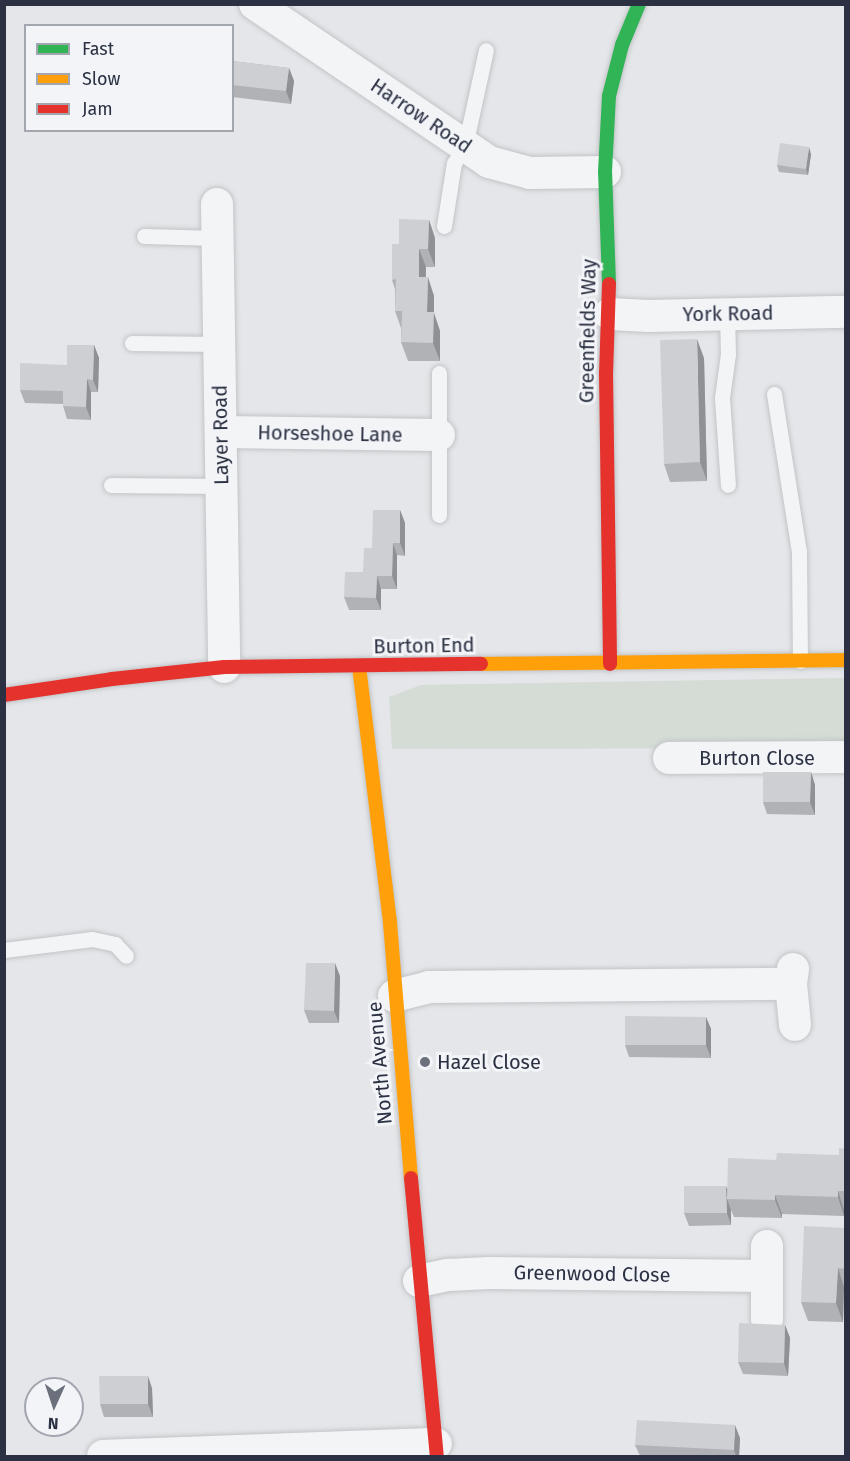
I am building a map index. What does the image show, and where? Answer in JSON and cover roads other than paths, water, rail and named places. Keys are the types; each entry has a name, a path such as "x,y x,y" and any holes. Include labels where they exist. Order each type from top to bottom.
{"street":[{"name":"Harrow Road","path":"255,4 499,167 530,173 605,172"},
{"name":"Greenfields Way","path":"610,664 606,373 610,314 605,172 609,96 622,45 639,4"},
{"name":"Layer Road","path":"217,204 224,666"},
{"name":"York Road","path":"610,314 846,312"},
{"name":"Horseshoe Lane","path":"221,432 440,435"},
{"name":"Burton End","path":"4,695 224,666 846,660"},
{"name":"North Avenue","path":"359,666 390,923 394,996 419,1281 437,1450"},
{"name":"Burton Close","path":"669,758 846,757"},
{"path":"394,996 429,987 792,976 795,1025"},
{"name":"Greenwood Close","path":"419,1281 448,1275 766,1261 767,1319"},
{"path":"103,1456 437,1450"}],"lane":[{"path":"444,226 454,163 465,146 486,50"},
{"path":"144,236 217,238"},
{"path":"727,314 728,354 722,398 728,485"},
{"path":"132,343 219,344"},
{"path":"439,374 439,515"},
{"path":"774,394 799,551 800,661"},
{"path":"111,485 222,486"},
{"path":"4,950 92,939 115,944 126,956"}],"place":[{"name":"Hazel Close","path":"425,1062"}]}
